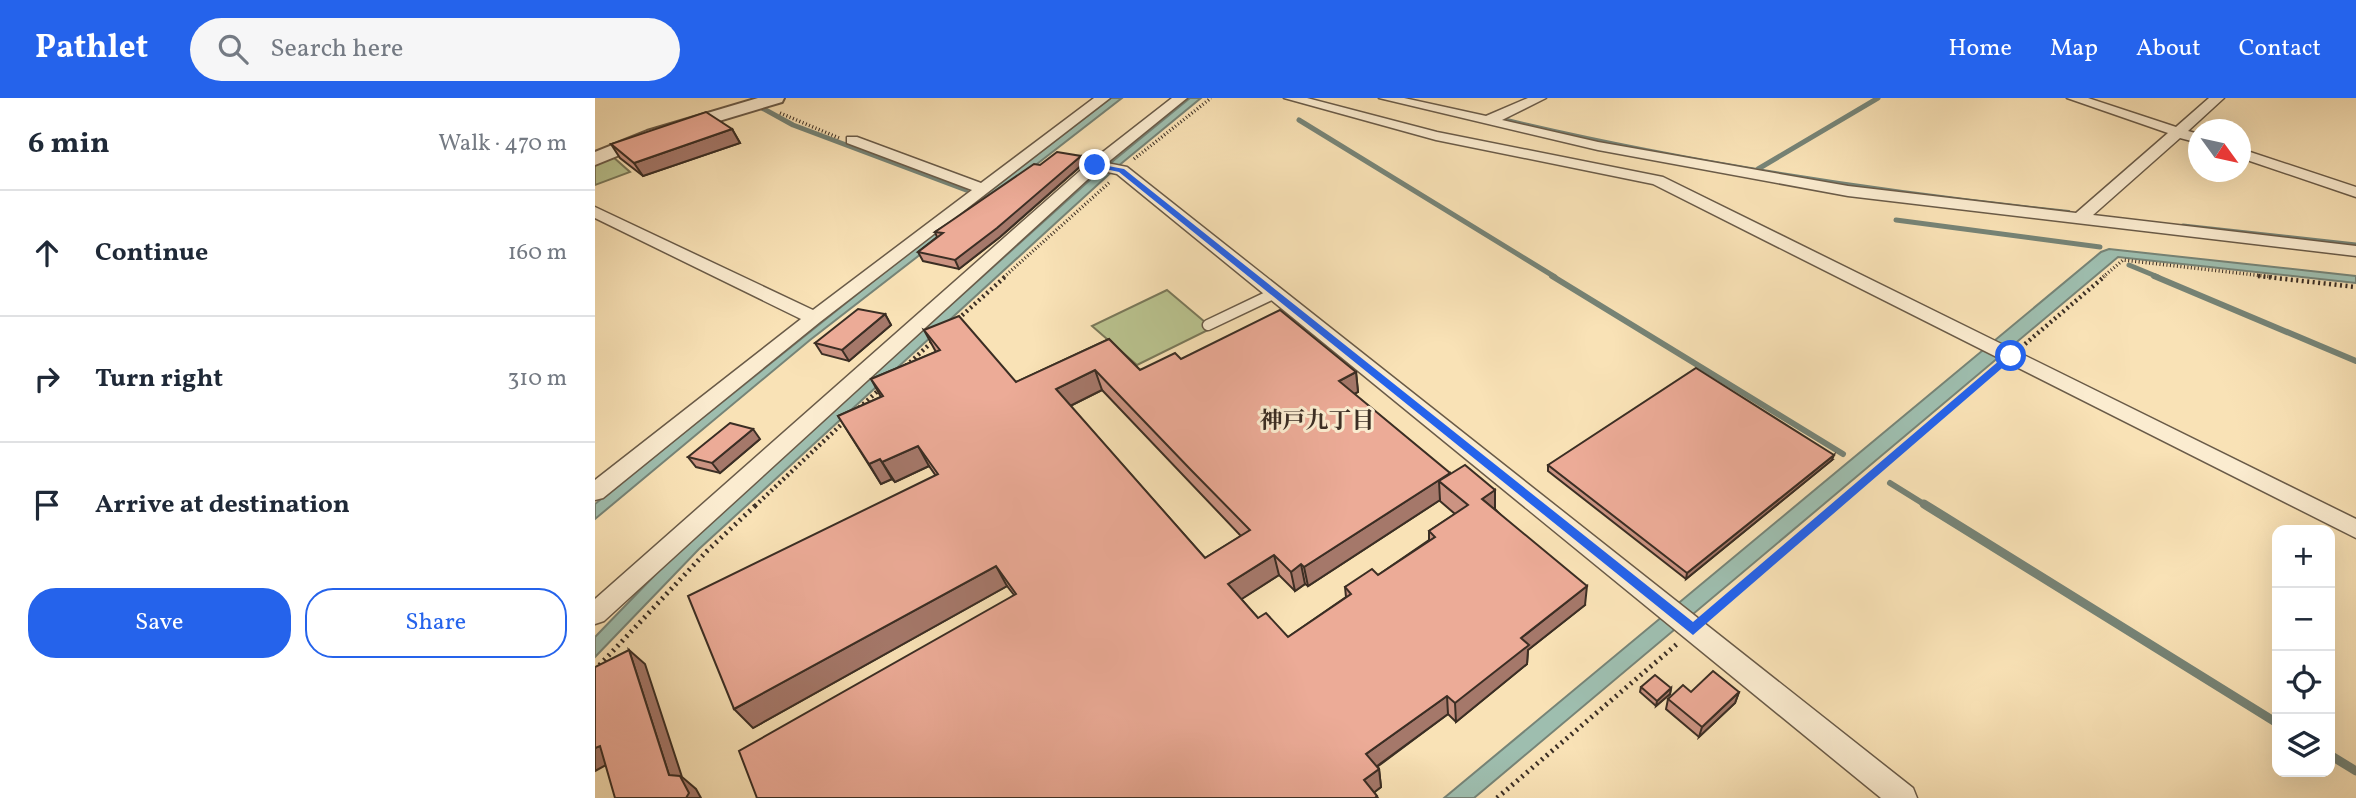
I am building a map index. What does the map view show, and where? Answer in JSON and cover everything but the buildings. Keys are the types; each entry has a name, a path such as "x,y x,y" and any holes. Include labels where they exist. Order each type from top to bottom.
{"street":[{"path":"595,492 814,318 1103,98"},
{"path":"595,614 1109,168 1180,98"},
{"path":"1291,98 1436,136 1658,180 2356,529"},
{"path":"1386,98 1665,158 1848,191 2356,251"},
{"path":"1490,120 1539,98"},
{"path":"2074,98 2188,136"},
{"path":"2079,219 2217,98"},
{"path":"595,159 653,135 768,100"},
{"path":"852,140 982,189"},
{"path":"2251,156 2356,192"},
{"path":"1658,180 1665,158"},
{"path":"1109,168 1275,293 1903,798"},
{"path":"595,212 814,318"}],"lane":[{"path":"1208,325 1275,293"}],"path":[{"path":"957,320 1109,168 1211,98"},
{"path":"768,100 798,122 852,140"},
{"path":"1497,798 2009,355 2123,260 2356,287"},
{"path":"905,366 936,338"},
{"path":"595,670 707,551 884,385"}],"green space":[{"path":"612,156 630,172 595,185 595,163"},
{"path":"1167,290 1212,328 1137,365 1092,326"}],"shaded area":[{"path":"1111,98 1122,98 810,340 595,519 595,504 901,259"},
{"path":"1190,98 1201,98 1117,167 699,549 595,657 595,637 685,544 1091,179"},
{"path":"1504,120 1646,149 1787,174 2069,211 2070,214 1857,186 1715,163 1574,136"},
{"path":"2109,249 2356,276 2356,283 2118,257 1474,798 1444,798 2101,252"}],"waterway":[{"path":"1758,169 1878,98"},
{"path":"762,108 793,125 966,190"},
{"path":"1299,120 1555,277"},
{"path":"1896,220 2100,247"},
{"path":"2183,226 2356,245"},
{"path":"2129,265 2158,277"},
{"path":"1552,276 1843,454"},
{"path":"2154,276 2356,361"},
{"path":"1890,483 1927,506"},
{"path":"1924,504 2272,720"},
{"path":"2335,758 2356,771"}],"district":[{"name":"神戸九丁目","path":"1317,422"}],"route":[{"path":"1095,165 1122,170 1693,630 2011,356"}]}
